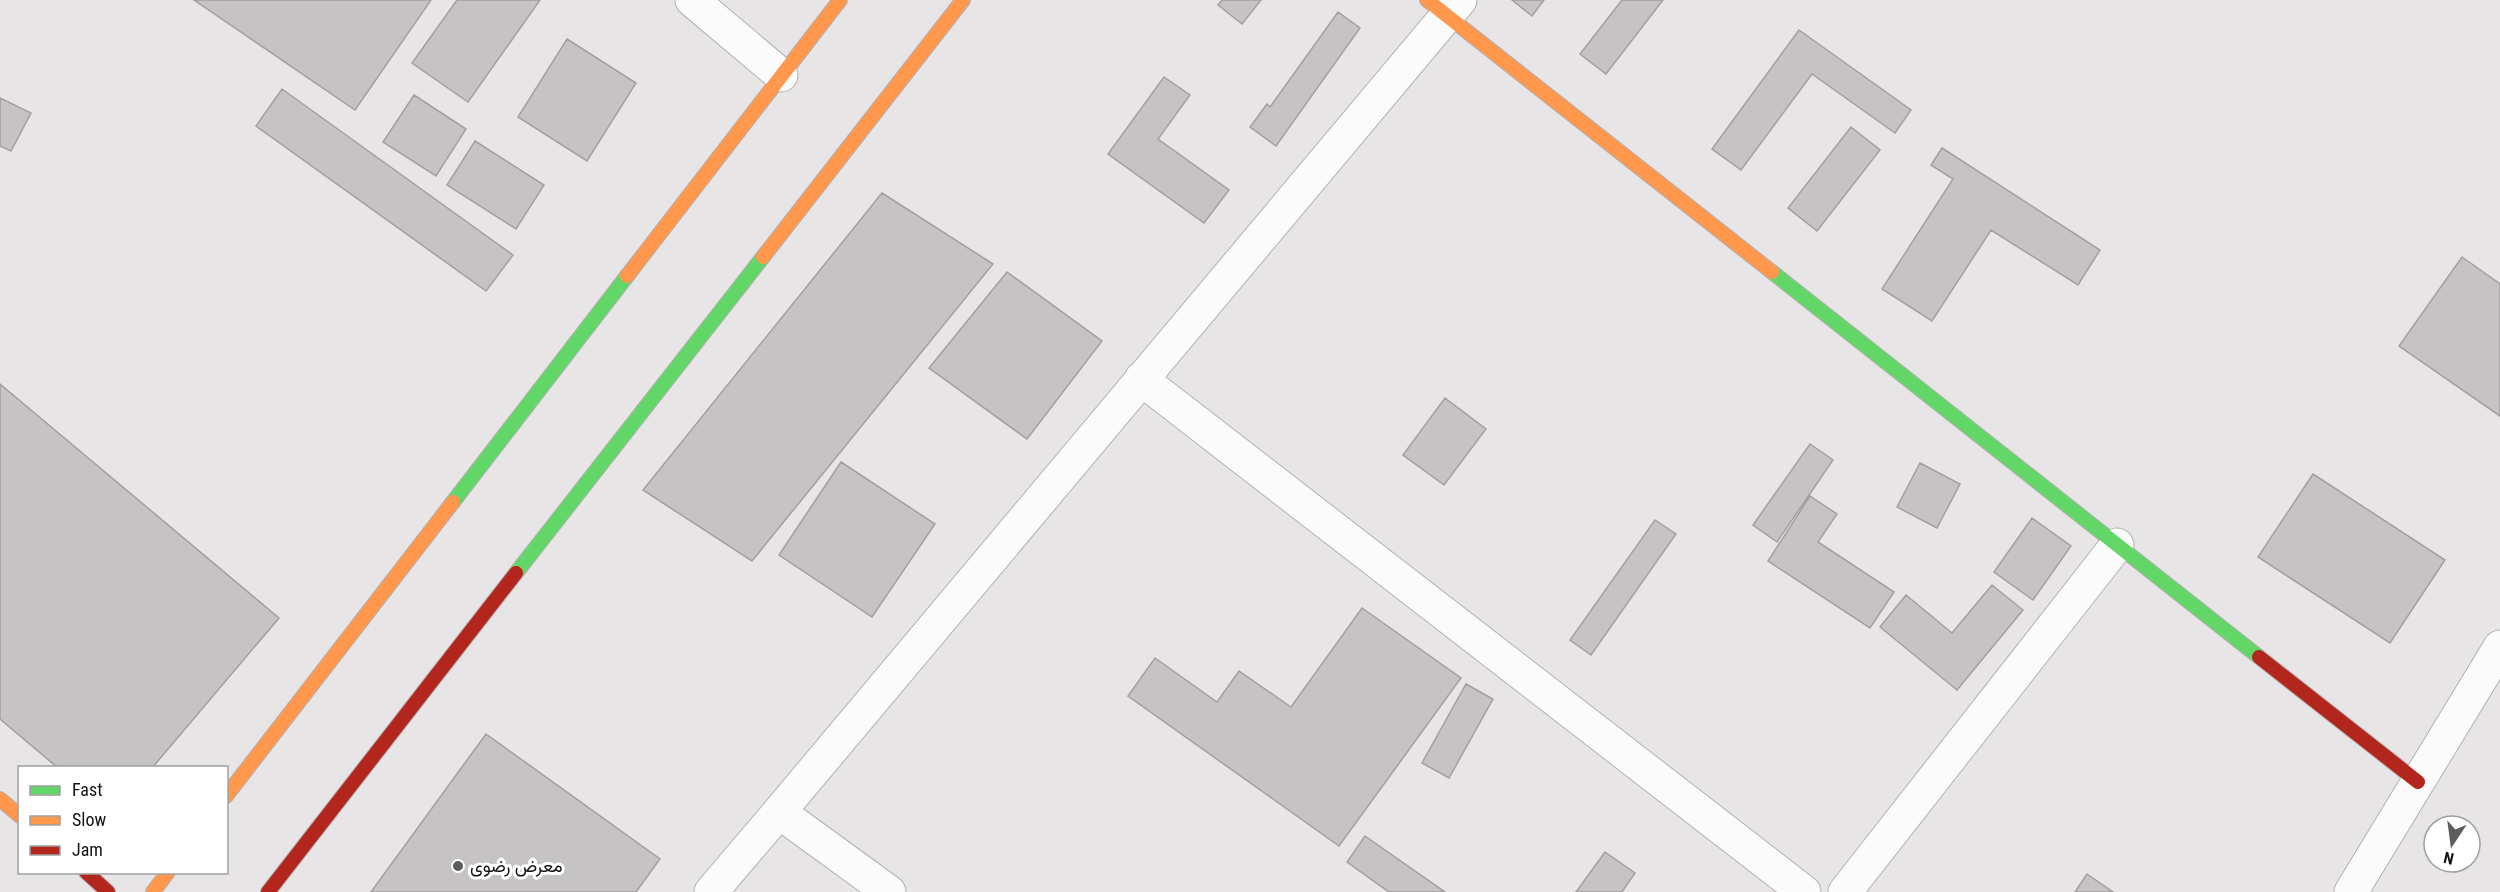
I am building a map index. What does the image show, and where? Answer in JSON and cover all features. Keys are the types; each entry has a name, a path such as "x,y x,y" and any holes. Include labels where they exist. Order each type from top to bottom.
{"main road":[{"path":"228,793 840,0"},
{"path":"268,892 963,0"},
{"path":"1444,5 2117,545 2418,782"},
{"path":"0,799 18,814"},
{"path":"87,874 108,892"},
{"path":"153,892 167,874"}],"street":[{"path":"692,0 782,75"},
{"path":"711,892 1141,380 1444,5"},
{"path":"1141,380 1804,892"},
{"path":"1845,892 2117,545"},
{"path":"2351,892 2500,647"},
{"path":"778,812 889,892"}],"building":[{"path":"194,0 431,0 355,110"},
{"path":"457,0 540,0 468,102 412,63"},
{"path":"1222,0 1261,0 1242,24 1218,5"},
{"path":"1512,0 1544,0 1532,16"},
{"path":"1622,0 1663,0 1606,74 1580,54"},
{"path":"1338,12 1360,28 1276,146 1250,127 1267,104 1270,107"},
{"path":"1799,30 1911,110 1895,133 1812,74 1741,170 1712,149"},
{"path":"567,39 636,83 587,161 518,117"},
{"path":"1164,77 1190,95 1158,139 1229,190 1204,223 1108,154"},
{"path":"282,89 513,255 486,291 256,126"},
{"path":"414,95 466,129 436,176 383,142"},
{"path":"0,98 31,113 11,151 0,146"},
{"path":"1851,127 1880,150 1817,231 1788,208"},
{"path":"475,141 544,185 516,229 447,185"},
{"path":"1942,148 2100,250 2078,285 1991,230 1932,321 1882,289 1953,179 1931,165"},
{"path":"882,193 993,264 752,561 643,490"},
{"path":"2462,257 2500,284 2500,416 2399,346"},
{"path":"1007,272 1102,341 1027,439 929,368"},
{"path":"0,384 279,618 154,766 56,766 0,719"},
{"path":"1445,398 1486,429 1444,485 1403,455"},
{"path":"1810,444 1833,460 1777,542 1753,525"},
{"path":"841,462 935,524 872,617 779,555"},
{"path":"1920,463 1960,484 1937,528 1897,507"},
{"path":"2313,474 2445,560 2390,643 2258,557"},
{"path":"1810,496 1837,514 1818,542 1894,592 1870,628 1768,561"},
{"path":"2032,518 2071,546 2033,600 1994,572"},
{"path":"1655,520 1676,534 1591,655 1570,640"},
{"path":"1992,585 2023,610 1957,690 1880,627 1906,595 1952,633"},
{"path":"1362,608 1461,678 1339,846 1128,696 1155,658 1217,702 1239,671 1291,707"},
{"path":"1466,684 1493,699 1449,778 1422,763"},
{"path":"486,734 660,859 636,892 371,892"},
{"path":"1365,836 1445,892 1389,892 1347,862"},
{"path":"1605,852 1635,873 1622,892 1576,892"},
{"path":"2087,874 2113,892 2075,892"}],"traffic: fast":[{"path":"516,573 763,257"},
{"path":"1772,272 2259,657"},
{"path":"453,502 627,276"}],"traffic: slow":[{"path":"627,276 840,0"},
{"path":"763,257 963,0"},
{"path":"1427,0 1772,272"},
{"path":"228,793 453,502"},
{"path":"0,799 18,814"},
{"path":"153,892 166,874"}],"traffic: jam":[{"path":"268,892 516,573"},
{"path":"2259,657 2418,782"},
{"path":"88,874 108,892"}],"place":[{"name":"معرض رضوى","path":"458,866"}]}
